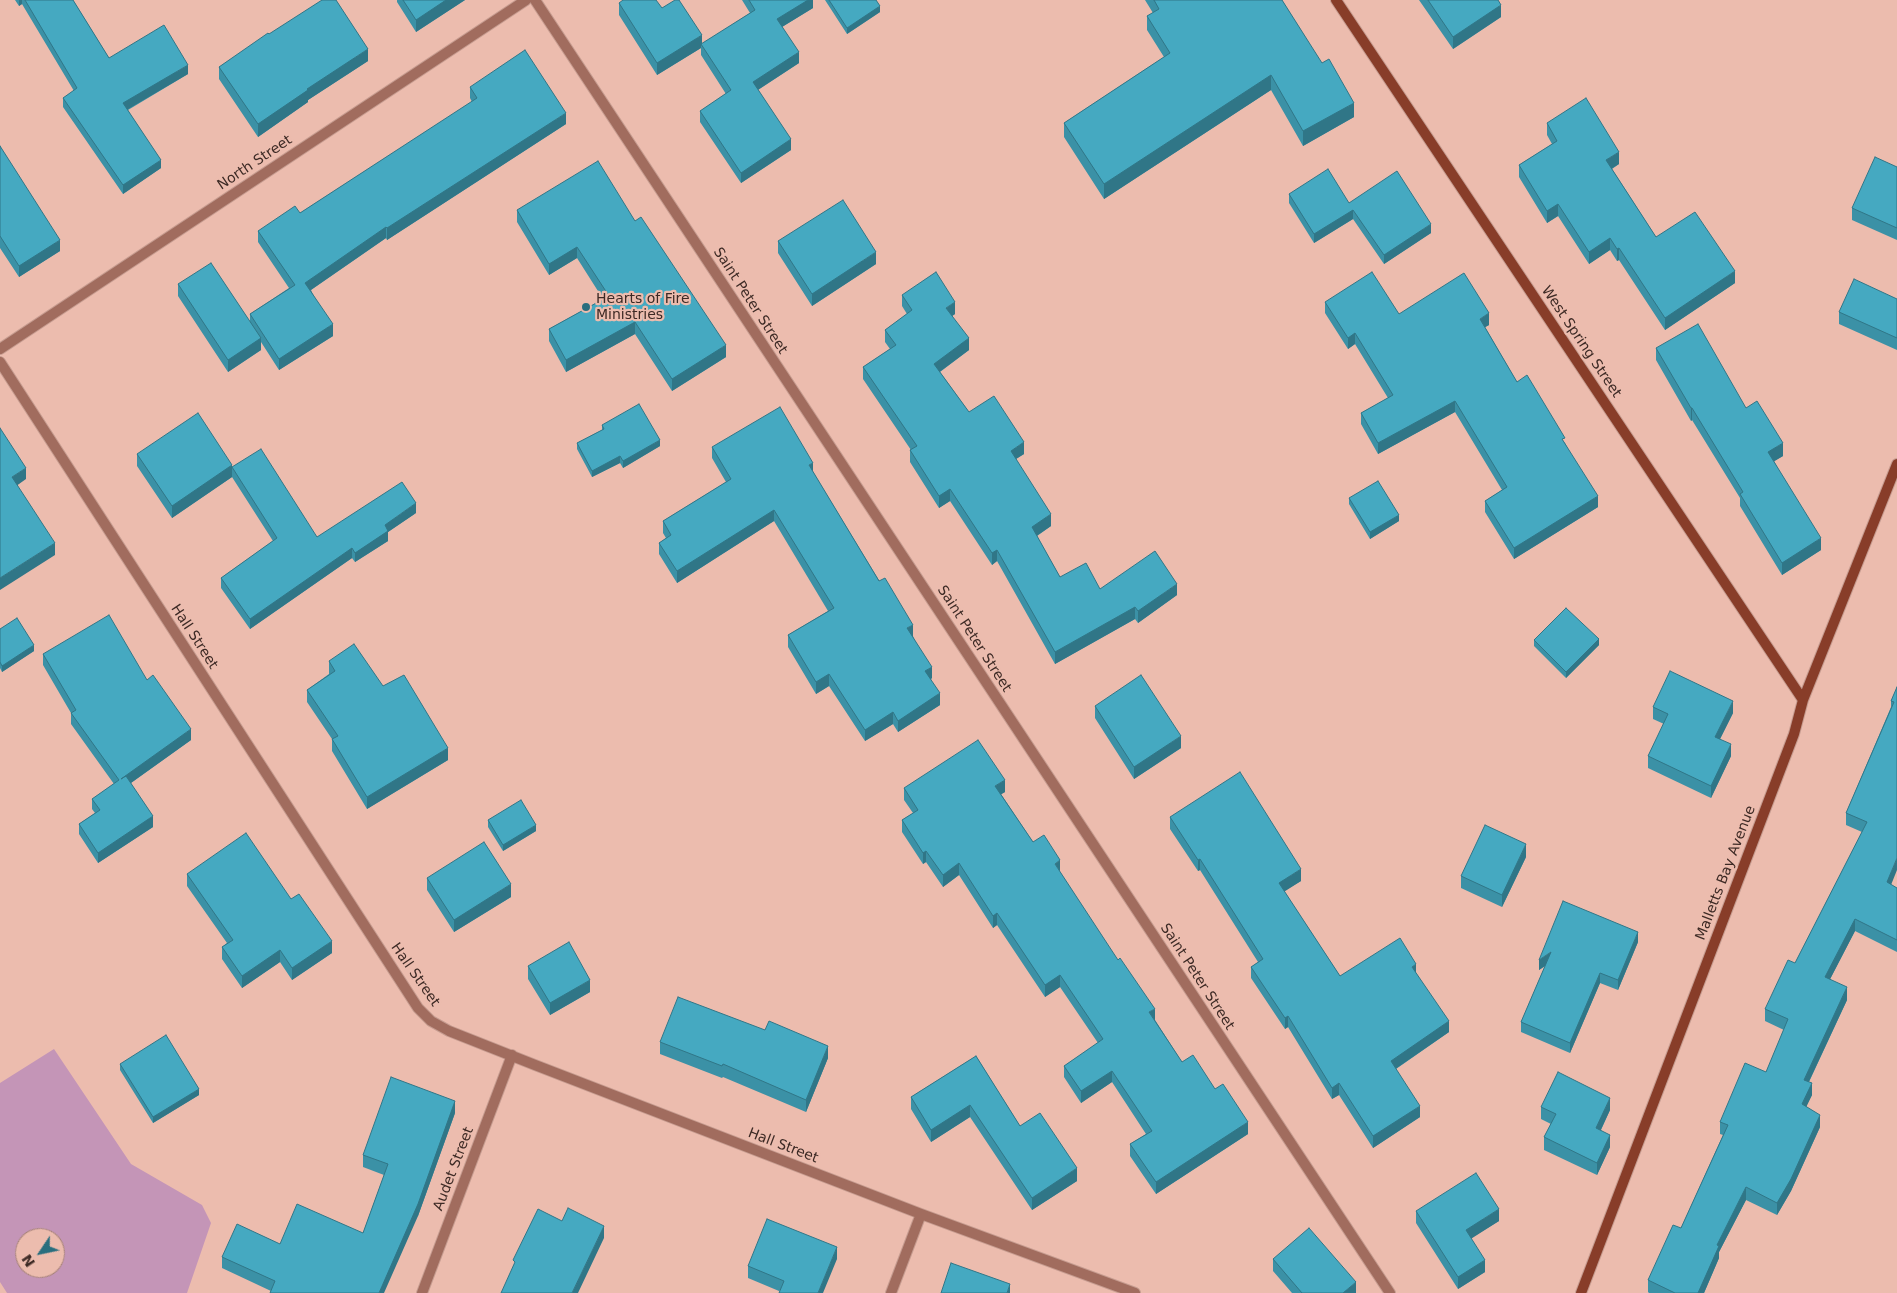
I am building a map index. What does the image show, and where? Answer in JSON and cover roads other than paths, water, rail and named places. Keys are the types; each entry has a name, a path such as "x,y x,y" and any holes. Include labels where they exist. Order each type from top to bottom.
{"street":[{"name":"North Street","path":"0,349 526,0"},
{"name":"Saint Peter Street","path":"535,0 1390,1293"},
{"name":"West Spring Street","path":"1336,0 1803,700"},
{"name":"Hall Street","path":"0,362 418,1008 431,1021 449,1031 512,1056 921,1214 1134,1293"},
{"name":"Malletts Bay Avenue","path":"1581,1293 1794,734 1803,700 1897,464"},
{"name":"Audet Street","path":"422,1293 512,1056"},
{"path":"891,1293 921,1214"}],"place":[{"name":"Hearts of Fire Ministries","path":"586,307"}]}
